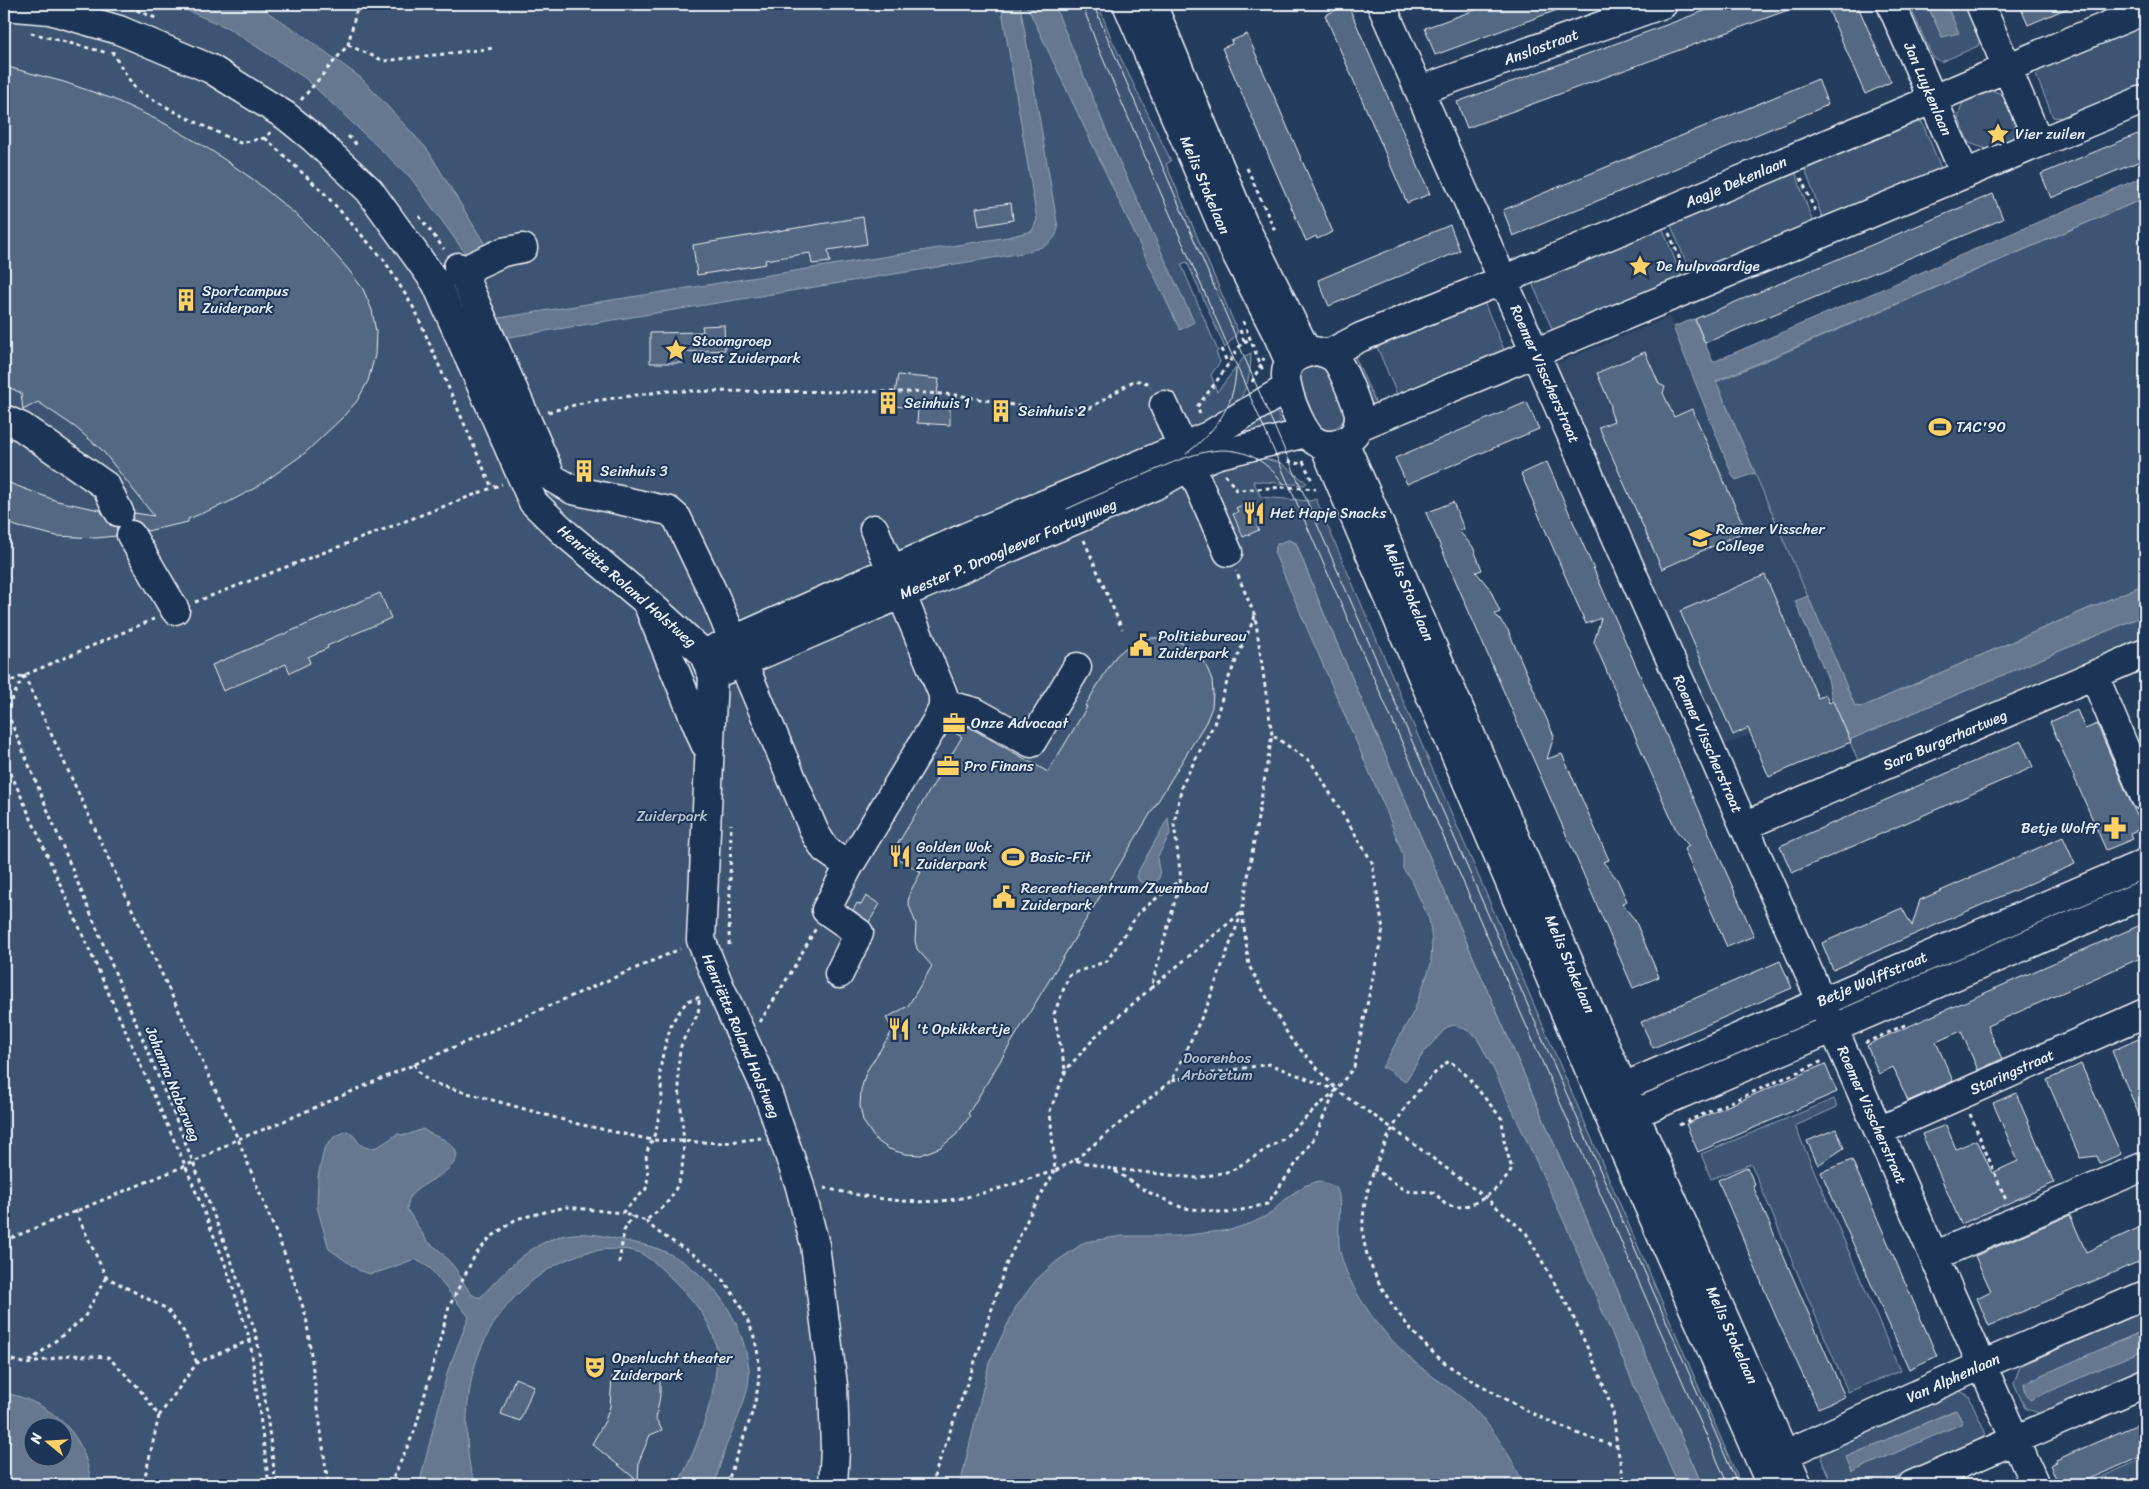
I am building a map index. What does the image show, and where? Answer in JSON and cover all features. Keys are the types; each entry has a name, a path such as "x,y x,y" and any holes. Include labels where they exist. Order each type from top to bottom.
{"street":[{"name":"Melis Stokelaan","path":"1127,4 1224,230 1279,338 1303,364"},
{"name":"Melis Stokelaan","path":"1152,4 1333,437 1773,1468 1798,1485"},
{"name":"Roemer Visscherstraat","path":"1382,4 2035,1485"},
{"name":"Anslostraat","path":"1420,90 1663,4"},
{"name":"Jan Luykenlaan","path":"1891,4 1965,174"},
{"path":"1980,4 2039,143"},
{"name":"Henriëtte Roland Holstweg","path":"4,6 50,10 120,30 211,69 286,116 313,138 369,190 436,283 533,502 567,535 646,601 703,665 708,752 701,940 709,991 745,1043 766,1089 799,1183 815,1245 832,1376 835,1449 833,1485"},
{"name":"Aagje Dekenlaan","path":"1303,364 1362,337 1503,280 2145,10"},
{"path":"1333,437 2145,99"},
{"path":"522,248 503,252 461,273 552,478 573,490 669,511 677,518 737,651 815,833 825,850 849,866"},
{"path":"1303,364 1338,363 1359,413 1333,437"},
{"name":"Meester P. Droogleever Fortuynweg","path":"703,665 737,651 902,595 1154,486 1211,434 1303,364"},
{"path":"1164,405 1228,552"},
{"path":"4,419 22,427 106,486 175,610"},
{"name":"Meester P. Droogleever Fortuynweg","path":"737,651 892,570 1144,461 1333,437"},
{"path":"521,477 547,465"},
{"path":"839,974 859,933 826,910 849,866 943,708 943,694 874,529"},
{"path":"646,601 708,752"},
{"name":"Sara Burgerhartweg","path":"1744,826 2145,653"},
{"path":"943,701 975,712 1031,743 1077,667"},
{"path":"2094,675 2145,797"},
{"name":"Betje Wolffstraat","path":"1612,1092 2145,863"},
{"name":"Betje Wolffstraat","path":"1623,1119 2145,894"},
{"name":"Staringstraat","path":"1879,1131 2145,1013"},
{"path":"1934,1256 2145,1166"},
{"name":"Van Alphenlaan","path":"1773,1468 1982,1365 2145,1295"},
{"path":"1912,1485 2145,1383"}],"path":[{"path":"313,87 348,45 358,4"},
{"path":"24,31 120,30 136,90 240,143 265,138 325,194 384,260 415,310 492,488"},
{"path":"348,45 384,61 495,48"},
{"path":"1793,158 1824,233"},
{"path":"1662,213 1691,288"},
{"path":"1240,330 1244,341"},
{"path":"1224,475 1186,457 1202,419 1197,406 1244,341 1250,339"},
{"path":"1221,349 1228,364"},
{"path":"544,413 586,402 666,391 910,392 957,395 1035,409 1090,408 1135,380 1147,383 1164,405"},
{"path":"4,684 175,610 521,477"},
{"path":"1076,520 1122,629"},
{"path":"799,1183 882,1200 939,1201 982,1193 1054,1171 1074,1160 1172,1080 1207,1006 1242,912 1272,735 1255,616 1228,552"},
{"path":"1151,988 1181,879 1174,824 1182,785 1214,724 1227,682 1255,616"},
{"path":"4,715 24,674"},
{"path":"24,674 238,1139 285,1255 306,1316 328,1485"},
{"name":"Johanna Naberweg","path":"4,705 230,1257 257,1337 276,1485"},
{"path":"1074,1160 1112,1169 1197,1178 1231,1171 1283,1139 1336,1090 1354,1067 1382,929 1372,862 1311,762 1272,735"},
{"path":"4,758 185,1165 224,1261 250,1340 269,1485"},
{"path":"731,952 728,928 732,820"},
{"path":"1066,1070 1054,1014 1069,975 1107,961 1139,912 1181,879"},
{"path":"745,1043 790,974 826,910"},
{"path":"931,1485 980,1347 1005,1267 1031,1212 1054,1171 1050,1110 1066,1070 1097,1035 1242,912"},
{"path":"1242,912 1249,966 1290,1038 1336,1090"},
{"path":"4,1241 192,1162 238,1139 270,1127 701,940"},
{"path":"622,1213 646,1188 648,1176 646,1154 652,1140 662,1098 661,1062 672,1022 687,1001 709,991"},
{"path":"646,1221 668,1201 678,1184 683,1141 678,1072 680,1049 684,1037 709,991"},
{"path":"757,1011 761,1020"},
{"path":"1373,1169 1387,1176 1406,1191 1432,1192 1448,1206 1460,1208 1486,1197 1508,1177 1512,1169 1504,1141 1502,1119 1466,1075 1450,1061 1416,1092 1392,1128 1373,1169 1367,1190 1364,1240 1369,1262 1384,1292 1402,1318 1438,1357 1461,1374 1513,1405 1591,1439 1617,1446"},
{"path":"414,1064 421,1075 432,1083 578,1124 652,1140 723,1143 756,1139 781,1132"},
{"path":"1172,1080 1269,1064 1336,1090 1392,1128 1486,1197 1526,1233 1570,1310 1599,1373 1613,1412 1617,1446 1626,1485"},
{"path":"1112,1169 1146,1191 1183,1208 1229,1212 1267,1204 1312,1140 1336,1090"},
{"path":"1962,1094 2015,1222"},
{"path":"390,1485 416,1430 449,1307 475,1255 490,1238 516,1218 566,1207 622,1213 646,1221 688,1250 725,1281 738,1300 751,1328 758,1352 760,1372 755,1406 726,1485"},
{"path":"75,1210 106,1277 167,1308 184,1332 197,1363"},
{"path":"620,1263 624,1231 632,1216"},
{"path":"27,1364 84,1318 106,1277"},
{"path":"143,1485 159,1416 197,1363 257,1337"},
{"path":"4,1358 27,1364 69,1355 108,1357 137,1386 159,1416"}],"shaded area":[{"path":"172,4 255,4 298,32 361,78 427,149 486,246 468,257 411,178 305,78 228,28"},
{"path":"1001,4 1020,4 1058,228 1050,243 1023,253 503,338 493,319 1008,237 1032,231 1037,220"},
{"path":"1023,4 1054,4 1116,154 1194,322 1180,330 1028,8"},
{"path":"1927,4 1946,4 1959,33 1942,37"},
{"path":"2145,176 2145,198 1716,381 1755,473 1736,480 1733,477 1673,327 1694,319 1713,362"},
{"name":"Roemer Visscher College","path":"1669,317 1733,477 1736,480 1755,473 1808,596 1795,601 1828,679 1832,699 1711,751 1543,369"},
{"path":"1288,540 1296,543 1320,604 1702,1485 1679,1485 1640,1400 1567,1228 1494,1070 1476,1036 1454,1025 1447,1027 1424,1052 1405,1082 1386,1068 1382,1068 1414,1011 1431,964 1432,940 1429,919 1412,881 1403,869 1403,855 1388,815 1274,552 1277,544"},
{"path":"2145,584 2145,615 1849,740 1832,699 1828,679 1795,601 1808,596 1855,706 1862,707"},
{"path":"1168,818 1170,834 1157,858 1160,876 1153,888 1139,881 1137,877"},
{"path":"423,1129 450,1144 456,1152 456,1159 443,1173 415,1191 410,1197 407,1209 427,1241 440,1251 455,1268 470,1293 476,1297 481,1297 517,1260 538,1246 561,1236 584,1234 646,1245 661,1250 694,1270 709,1283 732,1315 746,1351 749,1370 747,1389 741,1410 725,1449 714,1485 677,1485 700,1435 712,1394 717,1356 712,1333 705,1318 695,1304 655,1263 635,1251 614,1249 588,1252 554,1266 523,1289 509,1303 497,1318 488,1334 474,1370 467,1419 467,1442 471,1472 482,1485 419,1485 448,1370 469,1317 430,1268 415,1259 370,1274 360,1271 329,1249 317,1207 318,1177 324,1149 334,1137 347,1131 361,1145 371,1148 380,1146 397,1134 407,1135"},
{"path":"1319,1181 1336,1187 1339,1195 1339,1242 1341,1256 1354,1288 1363,1304 1397,1346 1429,1374 1471,1406 1501,1443 1524,1485 960,1485 989,1363 1016,1307 1036,1280 1057,1261 1085,1242 1122,1236 1179,1236 1230,1230 1252,1223 1270,1214 1289,1196 1304,1186"},
{"path":"2145,1330 2145,1349 2030,1400 2026,1394 2024,1383"},
{"path":"4,1393 27,1399 56,1416 22,1416 22,1466 72,1466 72,1433 83,1452 92,1485 4,1485"},
{"path":"1956,1410 1963,1423 1852,1472 1846,1457"}],"green space":[{"name":"Zuiderpark","path":"4,4 1098,4 1111,38 1171,161 1166,164 1238,332 1225,348 1187,262 1181,264 1218,351 1216,352 1220,362 1211,375 1217,392 1245,356 1251,353 1248,380 1236,405 1273,403 1285,432 1261,458 1281,463 1307,483 1304,485 1253,481 1261,497 1310,501 1316,499 1741,1485 1702,1485 1320,604 1296,543 1288,540 1690,1485 4,1485"},
{"path":"1909,4 1927,4 1942,37 1958,32 1946,4 1968,4 1981,34 1978,46 1941,62 1932,56"},
{"path":"2145,25 2145,83 2066,118 2053,117 2036,75 2044,66"},
{"path":"1991,90 2007,96 2018,124 2014,137 1987,149 1969,143 1958,117 1963,102"},
{"path":"1922,122 1941,168 1822,217 1804,166 1905,123"},
{"path":"1795,171 1813,223 1691,274 1670,223"},
{"name":"TAC'90","path":"2145,198 2145,584 1862,707 1855,707 1716,382"},
{"path":"1662,227 1682,278 1553,331 1532,283 1538,277"},
{"path":"1484,302 1505,352 1398,397 1377,347"},
{"path":"1351,348 1377,406 1373,415 1343,353"},
{"path":"1319,365 1327,367 1344,403 1344,419 1338,426 1328,431 1316,427 1297,379 1305,369"},
{"path":"2145,615 2145,640 1861,767 1849,740"},
{"path":"1834,1099 1837,1107 1795,1126 1900,1371 1848,1392 1751,1164 1711,1179 1701,1154"},
{"path":"2145,1311 2145,1330 2024,1384 2030,1399 2145,1349 2145,1369 2041,1414 2025,1408 2014,1383 2020,1366"},
{"path":"1960,1391 1969,1396 1985,1432 1982,1441 1880,1485 1833,1485 1821,1458 1825,1449","holes":["1955,1410 1962,1423 1852,1471 1847,1457"]},
{"path":"2145,1458 2145,1485 2083,1485"}],"building":[{"path":"1492,4 1568,4 1568,6 1435,55 1425,28"},
{"path":"1723,4 1799,4 1799,6 1467,128 1457,102"},
{"path":"1826,4 1857,4 1891,82 1865,94"},
{"path":"2019,4 2077,4 2028,25"},
{"path":"1348,5 1430,194 1407,203 1325,15"},
{"path":"1247,34 1333,232 1317,239 1316,236 1306,241 1222,48 1232,44 1231,41"},
{"name":"Sportcampus Zuiderpark","path":"4,66 64,82 113,99 164,123 212,151 254,180 300,218 348,269 363,289 372,310 376,332 375,355 368,381 357,401 305,453 257,487 227,503 188,519 188,522 147,531 139,522 132,520 134,513 154,516 102,450 75,427 38,402 23,410 21,393 4,385"},
{"path":"1818,79 1828,105 1513,236 1503,210"},
{"path":"2145,131 2145,159 2051,198 2041,174"},
{"path":"1993,194 2003,219 1705,343 1695,319"},
{"path":"1011,203 1013,220 979,226 976,208"},
{"path":"863,217 867,244 828,250 830,262 812,264 810,253 765,260 766,264 697,275 693,245"},
{"path":"1450,225 1460,251 1329,306 1318,280"},
{"path":"724,325 725,350 684,352 684,363 650,363 650,333 703,332 702,326"},
{"path":"1645,352 1659,384 1665,387 1663,393 1674,417 1692,409 1746,531 1662,569 1599,427 1614,421 1610,410 1611,406 1597,373"},
{"path":"898,375 939,379 936,401 950,402 950,425 917,423 918,408 893,406"},
{"path":"1527,402 1539,429 1407,484 1395,458"},
{"path":"1547,462 1754,936 1727,947 1684,849 1689,846 1676,830 1594,642 1601,618 1586,624 1521,474"},
{"path":"4,481 57,501 100,510 110,525 117,527 116,536 96,538 57,536 4,522"},
{"path":"1251,501 1261,524 1257,526 1259,530 1243,537 1233,514 1238,512 1236,508"},
{"path":"1453,502 1464,529 1459,531 1473,547 1482,570 1476,572 1490,589 1500,612 1495,614 1508,630 1554,736 1547,759 1562,754 1609,860 1603,862 1617,879 1627,901 1622,904 1635,920 1659,977 1633,988 1426,513"},
{"path":"1765,575 1818,698 1826,695 1829,703 1833,701 1851,742 1769,777 1748,728 1733,735 1680,611"},
{"path":"380,593 391,618 327,646 328,648 308,657 310,663 290,673 286,664 223,691 212,665"},
{"name":"Recreatiecentrum/Zwembad Zuiderpark","path":"1166,638 1182,643 1197,654 1206,665 1212,680 1213,693 1212,707 1206,722 968,1114 970,1116 956,1135 941,1147 921,1155 905,1154 889,1149 876,1140 863,1121 860,1106 861,1090 866,1072 893,1030 886,1018 908,1006 932,966 917,949 915,941 916,924 908,902 910,892 921,872 891,855 962,737 950,730 953,722 969,727 1048,772 1116,656 1134,641"},
{"path":"2077,710 2085,729 2097,724 2143,828 2130,833 2133,839 2106,850 2050,722"},
{"path":"2021,741 2033,767 1792,873 1780,846"},
{"path":"2063,837 2075,864 1833,970 1822,943 1902,908 1912,926 1920,900"},
{"path":"866,896 880,904 869,922 853,910 857,903 861,905"},
{"path":"2145,923 2145,956 1987,1026 2002,1059 1978,1070 1961,1031 1936,1042 1953,1081 1908,1101 1893,1067 1879,1074 1867,1046 1875,1041"},
{"path":"1780,961 1792,988 1653,1048 1641,1022"},
{"path":"2145,1036 2145,1129 2112,1051"},
{"path":"1825,1064 1837,1092 1698,1152 1686,1124"},
{"path":"2081,1064 2121,1154 2100,1163 2097,1156 2080,1158 2047,1080"},
{"path":"2016,1093 2054,1183 1961,1224 1922,1134 1946,1125 1956,1149 1977,1140 1992,1173 2018,1161 1993,1103"},
{"path":"1836,1129 1844,1148 1818,1165 1807,1141"},
{"path":"1852,1160 1937,1356 1909,1369 1821,1172"},
{"path":"1747,1167 1755,1185 1753,1186 1845,1397 1818,1408 1776,1317 1718,1180"},
{"path":"2070,1215 2086,1252 2145,1225 2145,1259 1989,1326 1977,1298 1991,1291 1975,1256"},
{"path":"660,1373 660,1395 656,1419 662,1430 650,1435 639,1461 638,1481 592,1444 605,1421 610,1406 612,1377"},
{"path":"515,1378 534,1386 520,1421 501,1414"},
{"path":"2145,1421 2145,1455 2075,1485 2059,1485 2050,1465 2057,1462 2056,1460"}],"tram line":[{"path":"1082,4 1097,45 1159,189 1728,1485"},
{"path":"1093,4 1264,403 1738,1485"},
{"path":"1186,454 1205,437 1221,418 1232,395 1236,369"},
{"path":"1067,509 1182,459 1218,450 1235,451 1252,456 1268,467 1284,484"}],"place":[{"name":"Vier zuilen","path":"1998,134"},
{"name":"De hulpvaardige","path":"1640,266"},
{"name":"Sportcampus Zuiderpark","path":"186,300"},
{"name":"Stoomgroep West Zuiderpark","path":"676,350"},
{"name":"Seinhuis 1","path":"888,403"},
{"name":"Seinhuis 2","path":"1001,411"},
{"name":"TAC'90","path":"1940,427"},
{"name":"Seinhuis 3","path":"584,471"},
{"name":"Het Hapje Snacks","path":"1254,513"},
{"name":"Roemer Visscher College","path":"1700,538"},
{"name":"Politiebureau Zuiderpark","path":"1141,645"},
{"name":"Onze Advocaat","path":"954,723"},
{"name":"Pro Finans","path":"948,766"},
{"name":"Betje Wolff","path":"2115,828"},
{"name":"Golden Wok Zuiderpark","path":"900,856"},
{"name":"Basic-Fit","path":"1013,857"},
{"name":"Recreatiecentrum/Zwembad Zuiderpark","path":"1004,897"},
{"name":"'t Opkikkertje","path":"899,1029"},
{"name":"Openlucht theater Zuiderpark","path":"595,1367"}],"park label":[{"name":"Doorenbos Arboretum","path":"1217,1066"}]}
